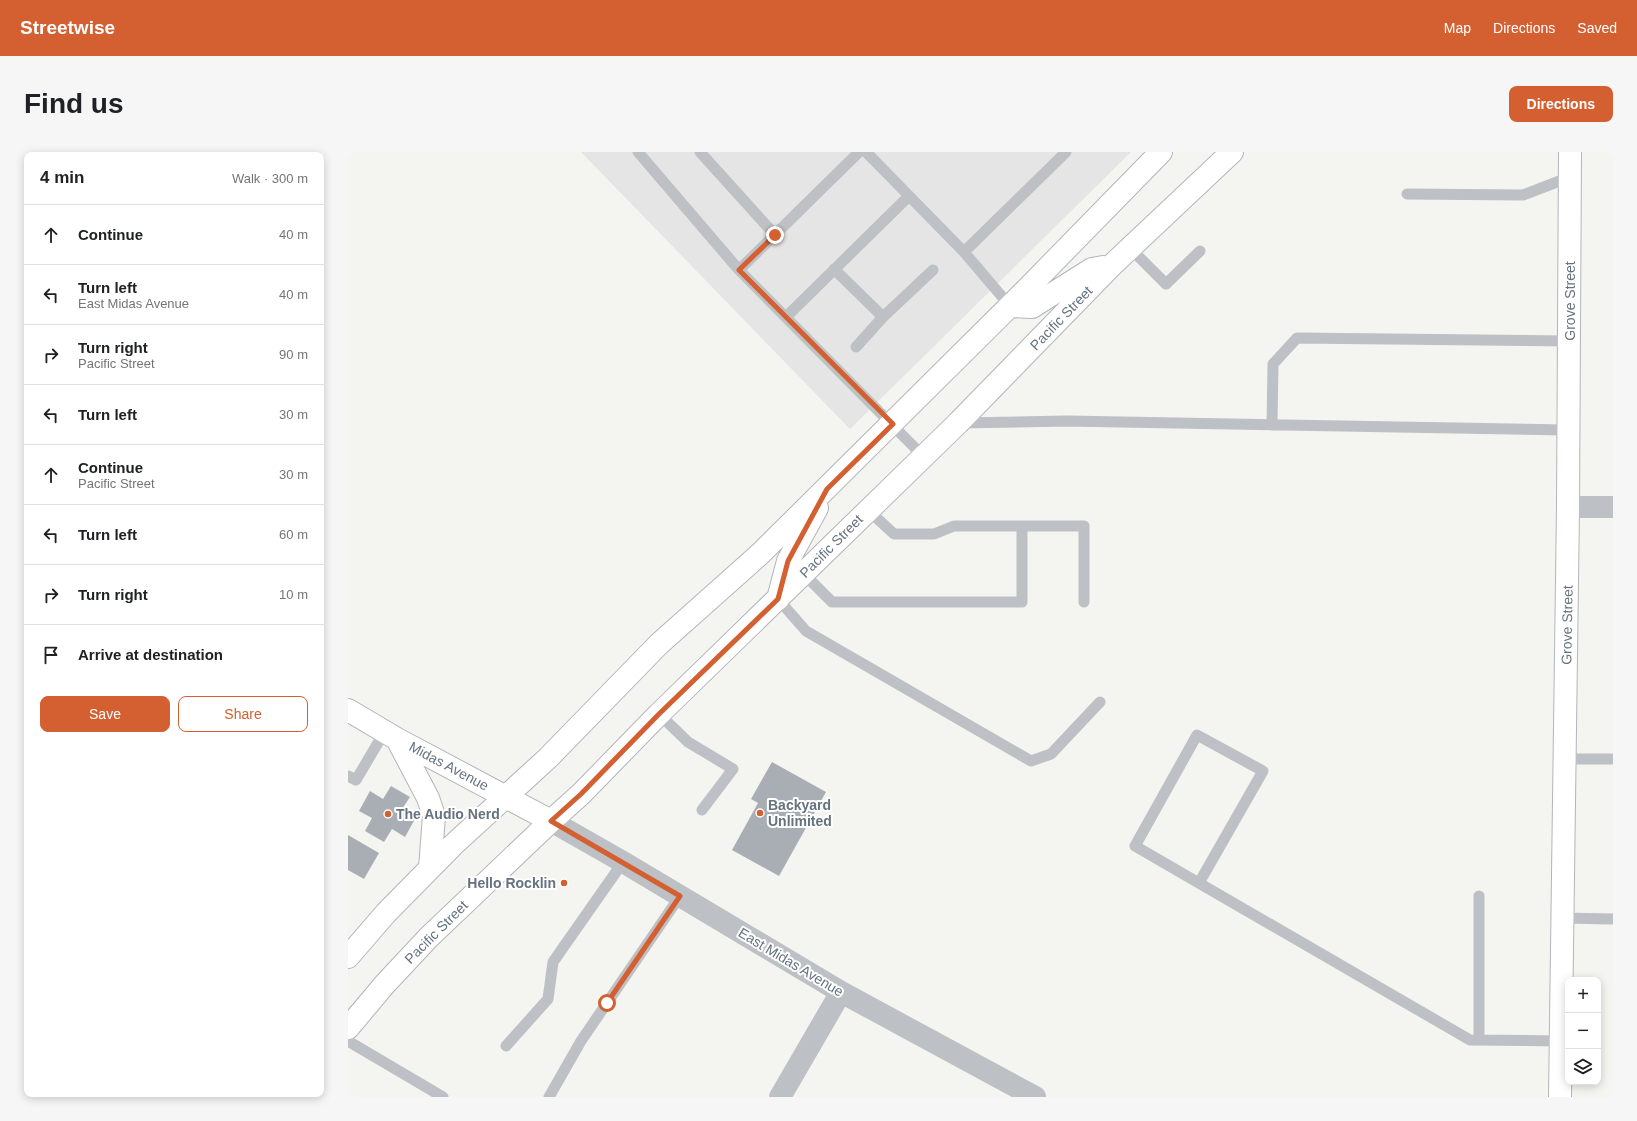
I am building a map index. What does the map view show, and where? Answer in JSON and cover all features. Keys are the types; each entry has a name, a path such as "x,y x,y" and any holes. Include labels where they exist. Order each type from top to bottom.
{"main road":[{"path":"348,957 386,913 453,845 507,798 574,733 659,644 760,554 827,489 1161,152"},
{"name":"Pacific Street","path":"348,1028 385,984 429,937 581,794 659,714 958,423 1112,266 1232,152"},
{"name":"Grove Street","path":"1560,1097 1570,341 1570,152"},
{"path":"1010,306 1032,307 1092,269 1112,266"},
{"path":"778,599 788,561 827,489"},
{"name":"Midas Avenue","path":"348,710 391,735 551,821"},
{"path":"391,735 428,798 434,816 430,868"}],"street":[{"path":"1568,507 1613,507"},
{"name":"East Midas Avenue","path":"551,821 623,862 841,992 1026,1095"},
{"path":"780,1097 841,992"}],"lane":[{"path":"638,152 739,270 923,456"},
{"path":"700,152 775,235"},
{"path":"739,270 859,152"},
{"path":"866,152 964,252 1010,306"},
{"path":"964,252 1066,152"},
{"path":"1407,194 1523,195 1570,177"},
{"path":"786,317 909,196"},
{"path":"1131,248 1166,284 1200,250"},
{"path":"834,269 883,317"},
{"path":"856,347 883,317 933,270"},
{"path":"1272,425 1273,364 1297,338 1570,341"},
{"path":"958,423 1067,421 1568,430"},
{"path":"868,510 894,534 934,534 954,526 1084,526 1084,602"},
{"path":"804,573 832,602 1022,602 1022,526"},
{"path":"778,599 806,631 1031,761 1051,754 1100,702"},
{"path":"659,714 688,742 733,769 702,810"},
{"path":"348,776 356,780 391,735"},
{"path":"1199,883 1263,771 1197,735 1135,846 1470,1040 1560,1041"},
{"path":"1565,759 1613,759"},
{"path":"506,1046 548,999 553,962 623,862"},
{"path":"549,1097 581,1041 680,896"},
{"path":"1478,1040 1480,896"},
{"path":"1562,918 1613,919"},
{"path":"348,1041 443,1097"}],"shaded area":[{"path":"581,152 1131,152 850,429"}],"building":[{"path":"772,762 826,792 779,876 732,850 758,803 751,799"},
{"name":"The Audio Nerd","path":"391,786 410,797 402,809 416,817 405,837 392,829 384,842 365,831 372,818 359,811 370,791 383,799"},
{"path":"348,835 379,853 364,879 348,870"}],"place":[{"name":"Backyard Unlimited","path":"760,813"},
{"name":"The Audio Nerd","path":"388,814"},
{"name":"Hello Rocklin","path":"564,883"}],"route":[{"path":"607,1003 680,896 551,821 581,794 659,714 778,599 788,561 827,489 893,424 816,349 739,270 775,235"}]}
